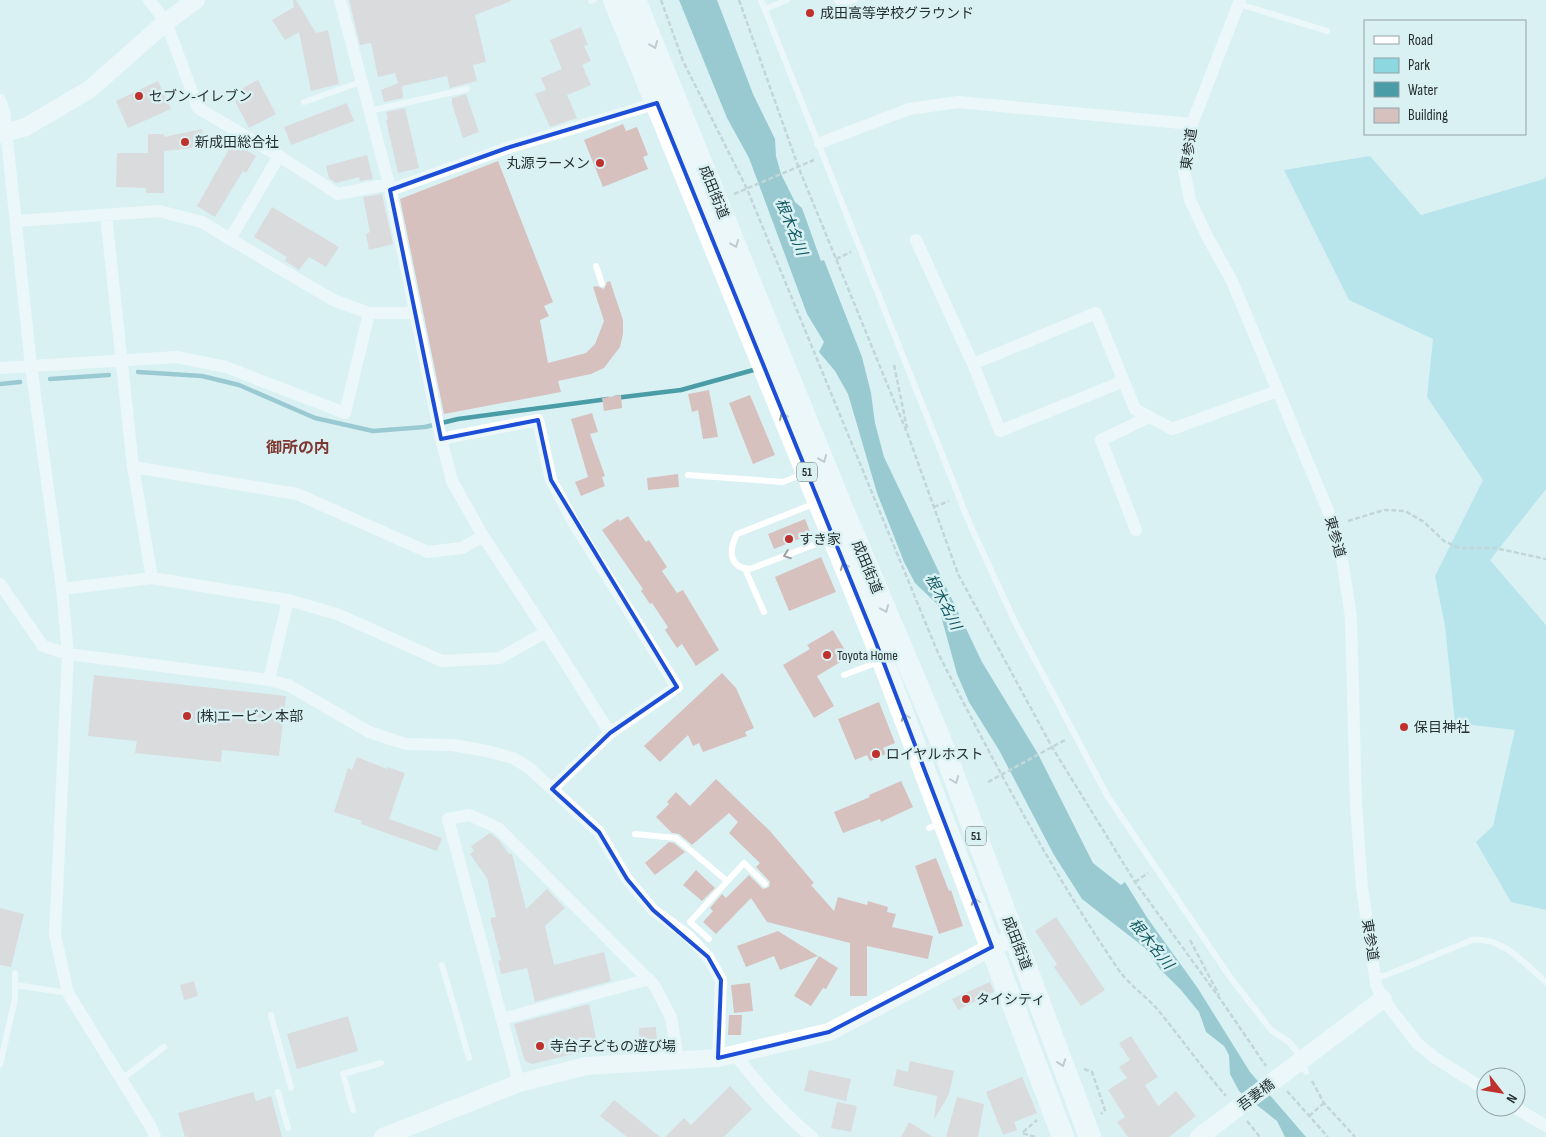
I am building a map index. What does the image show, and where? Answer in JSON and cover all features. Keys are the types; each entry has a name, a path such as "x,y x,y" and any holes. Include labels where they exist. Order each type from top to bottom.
{"highway":[{"name":"成田街道","path":"614,0 883,660 907,752 937,825 992,947 1063,1137"},
{"name":"成田街道","path":"635,0 841,505 938,734 1090,1137"}],"street":[{"path":"149,0 166,22 198,108 338,194 390,187 507,148 657,103"},
{"path":"3,134 26,127 90,89 166,22 196,0"},
{"path":"340,0 390,187 436,414 452,480 483,536 610,733"},
{"name":"東参道","path":"1239,2 1192,124 1184,170 1190,200 1232,281 1334,525 1343,565 1351,618 1356,804 1362,888 1376,977 1383,999"},
{"path":"0,100 3,134 17,222 31,366 62,589 68,654 55,935 68,993 152,1127 155,1137"},
{"path":"822,149 909,109 958,102 1192,124"},
{"path":"230,239 279,156"},
{"path":"17,222 159,211 202,222 333,300 369,313 415,313"},
{"path":"106,215 133,467 152,578"},
{"path":"916,240 973,364 1000,432 1124,381"},
{"path":"0,368 178,357 226,367 345,413 369,313"},
{"path":"973,364 1096,313 1135,409 1172,429 1277,391"},
{"path":"1136,530 1101,440 1149,417"},
{"path":"441,437 538,420 551,480 575,525 677,687 610,733 552,789"},
{"path":"133,467 296,494 428,552 462,548 483,536"},
{"path":"62,589 152,578 288,600 337,614 442,661 500,658 546,632"},
{"path":"0,584 43,646 68,654 269,680 288,685 369,732 406,744 452,745 487,751 513,758 528,767 599,832 627,880 653,910 687,935 708,957 722,980 726,1056 793,1122 812,1137"},
{"path":"269,680 288,600"},
{"path":"519,1083 448,819 469,815 498,828 649,979 672,1017 678,1059"},
{"path":"383,1137 519,1083 586,1066 726,1056 829,1032 992,947 1015,938"},
{"path":"502,1019 649,979"},
{"path":"1301,1067 1383,999 1417,1043 1435,1058 1476,1084"},
{"name":"吾妻橋","path":"1199,1137 1301,1067"},
{"path":"1526,1114 1546,1126"}],"lane":[{"path":"761,0 822,149 959,498 1017,626 1108,797 1230,977 1271,1030 1289,1042 1301,1067"},
{"path":"765,8 787,0"},
{"path":"837,0 839,4 855,0"},
{"path":"1239,2 1327,31"},
{"path":"304,102 362,82"},
{"path":"369,112 467,89"},
{"path":"596,266 602,284"},
{"path":"688,475 784,482 807,473"},
{"path":"818,502 738,534 731,545 730,554 735,563 745,569 750,569 832,538"},
{"path":"745,569 764,612"},
{"path":"844,675 883,660"},
{"path":"635,834 676,838 727,882"},
{"path":"709,939 690,922 744,863 765,884"},
{"path":"1376,977 1386,975 1472,940 1482,939 1503,946 1546,982"},
{"path":"442,965 469,1058"},
{"path":"0,1065 1,1053 16,999 15,973"},
{"path":"15,985 68,993"},
{"path":"270,1015 291,1088"},
{"path":"122,1079 164,1047"},
{"path":"352,1110 343,1074 381,1064"},
{"path":"278,1092 288,1128"}],"path":[{"path":"660,0 683,62 748,189 938,653 1001,775 1067,889 1120,971 1157,1009 1228,1099"},
{"path":"733,195 748,189 822,149"},
{"path":"893,361 908,435"},
{"path":"934,507 959,498"},
{"path":"1334,525 1384,510 1405,511 1424,522 1444,541 1459,548 1495,548 1546,559"},
{"path":"988,782 1075,734"},
{"path":"1135,882 1156,868"},
{"path":"1188,936 1223,1003"},
{"path":"1317,1088 1324,1103 1355,1137"},
{"path":"1308,1116 1324,1103"},
{"path":"1241,1114 1260,1137"}],"highlighted area":[{"path":"657,103 875,640 992,947 829,1032 718,1058 721,980 708,957 653,910 627,879 599,832 552,789 610,733 677,687 551,480 538,420 441,439 390,190 507,148"}],"green space":[{"path":"1370,156 1421,215 1544,179 1546,176 1546,489 1490,560 1546,625 1546,910 1511,902 1476,842 1493,826 1515,730 1455,723 1445,626 1435,576 1483,480 1427,397 1433,339 1349,300 1284,170"}],"water":[{"name":"根木名川","path":"679,0 717,0 753,94 775,139 776,156 781,174 795,202 802,208 821,261 824,260 862,357 884,457 982,662 1038,754 1093,863 1121,885 1125,882 1148,919 1197,987 1250,1072 1306,1137 1285,1137 1277,1121 1239,1091 1230,1074 1229,1055 1224,1046 1206,1032 1199,1012 1160,969 1145,948 1082,899 1054,855 999,750 969,702 957,674 938,605 915,583 904,562 877,493 848,394 835,371 819,352 824,342 807,314 749,158 727,118"}],"building":[{"path":"293,0 296,0 316,33 328,30 339,84 311,91 299,32 285,40 272,20 294,7"},
{"path":"349,0 511,1 475,15 486,62 473,65 477,81 450,88 447,76 402,86 403,98 384,102 381,90 398,83 395,73 378,77 371,43 360,45"},
{"path":"581,27 588,45 584,46 591,61 582,65 591,85 567,95 577,118 550,127 535,94 546,90 541,78 562,69 550,40"},
{"path":"258,80 276,114 249,128 235,101 246,95 243,88"},
{"path":"158,81 171,109 128,128 116,101"},
{"path":"466,94 479,132 463,138 452,104 452,98"},
{"path":"347,103 354,121 291,145 284,127"},
{"path":"405,108 419,168 398,173 386,120 388,119 386,112"},
{"path":"623,124 626,131 637,127 648,155 643,157 648,169 603,187 584,140"},
{"path":"202,129 204,147 164,151 164,193 146,193 146,188 116,187 117,153 148,153 148,134 164,134 164,137"},
{"path":"233,142 256,156 246,173 243,171 215,217 197,206"},
{"path":"367,155 373,179 360,181 359,177 336,183 329,178 326,166"},
{"path":"498,161 553,302 544,306 549,316 540,320 548,363 586,353 595,344 604,321 593,287 597,286 604,289 607,282 610,281 623,320 623,334 620,347 604,368 591,374 558,381 561,392 444,414 400,199"},
{"path":"382,194 393,244 369,250 366,234 370,232 363,197"},
{"path":"272,207 339,247 326,267 309,257 299,270 285,261 287,257 254,237"},
{"path":"709,390 718,437 703,439 698,410 692,412 688,394"},
{"path":"621,395 622,408 604,411 602,398"},
{"path":"750,395 775,455 753,464 729,403"},
{"path":"592,413 598,432 590,434 605,476 602,477 605,486 581,496 575,482 588,477 571,419"},
{"path":"678,474 679,487 648,490 647,478"},
{"path":"628,516 646,542 649,540 667,567 662,571 677,593 683,590 719,650 696,666 682,644 677,648 665,630 668,627 652,603 650,604 641,591 643,589 602,530 618,519 620,521"},
{"path":"805,519 811,534 774,549 768,534"},
{"path":"821,557 836,592 789,611 775,577"},
{"path":"833,630 849,657 817,676 834,706 814,718 783,665 810,649 807,645"},
{"path":"722,673 736,688 754,728 745,732 747,736 703,752 699,743 693,746 688,735 660,762 644,746"},
{"name":"(株)エービン 本部","path":"94,675 286,696 279,756 222,750 221,762 135,753 137,741 88,736"},
{"path":"879,702 895,743 883,748 886,754 870,761 867,755 855,760 838,719"},
{"path":"357,757 387,769 388,767 405,773 389,819 442,838 437,851 361,824 362,821 334,812 348,768 352,770"},
{"path":"716,779 770,831 814,883 811,885 834,911 838,897 867,905 868,901 888,907 887,912 896,914 892,927 933,936 928,959 867,946 867,996 850,996 850,943 767,922 751,898 716,934 703,922 713,911 710,908 722,894 726,898 749,875 763,889 769,887 770,882 756,867 760,863 729,833 738,822 729,813 692,845 679,834 672,833 656,817 669,804 667,802 676,792 690,806"},
{"path":"901,781 913,807 881,822 880,819 843,833 834,812 870,797 869,795"},
{"path":"490,833 499,840 509,854 512,854 526,909 547,889 565,908 545,926 554,965 604,952 611,981 535,1002 527,968 501,974 498,961 501,960 490,918 496,917 487,878 470,854 474,851 471,846"},
{"path":"669,842 674,843 685,852 655,875 645,863"},
{"path":"936,858 949,891 951,890 963,926 939,934 915,866"},
{"path":"696,870 715,888 702,901 683,885"},
{"path":"0,908 24,914 11,967 0,965"},
{"path":"1056,917 1105,990 1081,1006 1054,967 1057,964 1035,931"},
{"path":"778,931 818,956 780,970 774,956 746,967 737,946"},
{"path":"819,956 838,968 826,989 823,988 811,1006 794,996"},
{"path":"194,981 198,996 184,1000 180,985"},
{"name":"タイシティ","path":"990,982 994,992 958,1010 952,999"},
{"path":"750,983 753,1011 734,1013 731,985"},
{"path":"589,1004 598,1048 532,1064 525,1061 514,1024"},
{"path":"729,1015 742,1015 741,1035 728,1035"},
{"path":"348,1016 358,1051 297,1069 287,1034"},
{"path":"656,1027 657,1043 639,1044 639,1028"},
{"path":"1131,1036 1158,1077 1145,1085 1158,1106 1176,1091 1196,1116 1169,1137 1128,1137 1117,1122 1125,1117 1108,1090 1127,1078 1119,1067 1130,1060 1119,1043"},
{"path":"910,1061 954,1071 949,1094 934,1120 937,1096 893,1086 897,1069 908,1072"},
{"path":"809,1070 851,1079 846,1101 804,1091"},
{"path":"1022,1077 1037,1113 1014,1122 1017,1130 1003,1135 986,1092"},
{"path":"730,1086 752,1109 724,1137 665,1137 684,1118 691,1125"},
{"path":"253,1092 256,1101 271,1096 282,1137 185,1137 178,1113"},
{"path":"957,1097 984,1104 978,1137 946,1137"},
{"path":"614,1100 660,1137 627,1137 600,1116"},
{"path":"837,1102 857,1106 851,1132 831,1128"},
{"path":"909,1122 933,1137 901,1137"}],"waterway":[{"path":"615,398 681,390 757,369"},
{"path":"138,372 202,376 239,385 315,418 373,431 425,427 458,419 608,399"},
{"path":"50,379 109,375"},
{"path":"0,384 20,382"}],"place":[{"name":"成田高等学校グラウンド","path":"810,13"},
{"name":"セブン-イレブン","path":"139,96"},
{"name":"新成田総合社","path":"185,142"},
{"name":"丸源ラーメン","path":"600,163"},
{"name":"すき家","path":"789,539"},
{"name":"Toyota Home","path":"827,655"},
{"name":"(株)エービン 本部","path":"187,716"},
{"name":"保目神社","path":"1404,727"},
{"name":"ロイヤルホスト","path":"876,754"},
{"name":"タイシティ","path":"966,999"},
{"name":"寺台子どもの遊び場","path":"540,1046"}],"district":[{"name":"御所の内","path":"298,448"}]}
